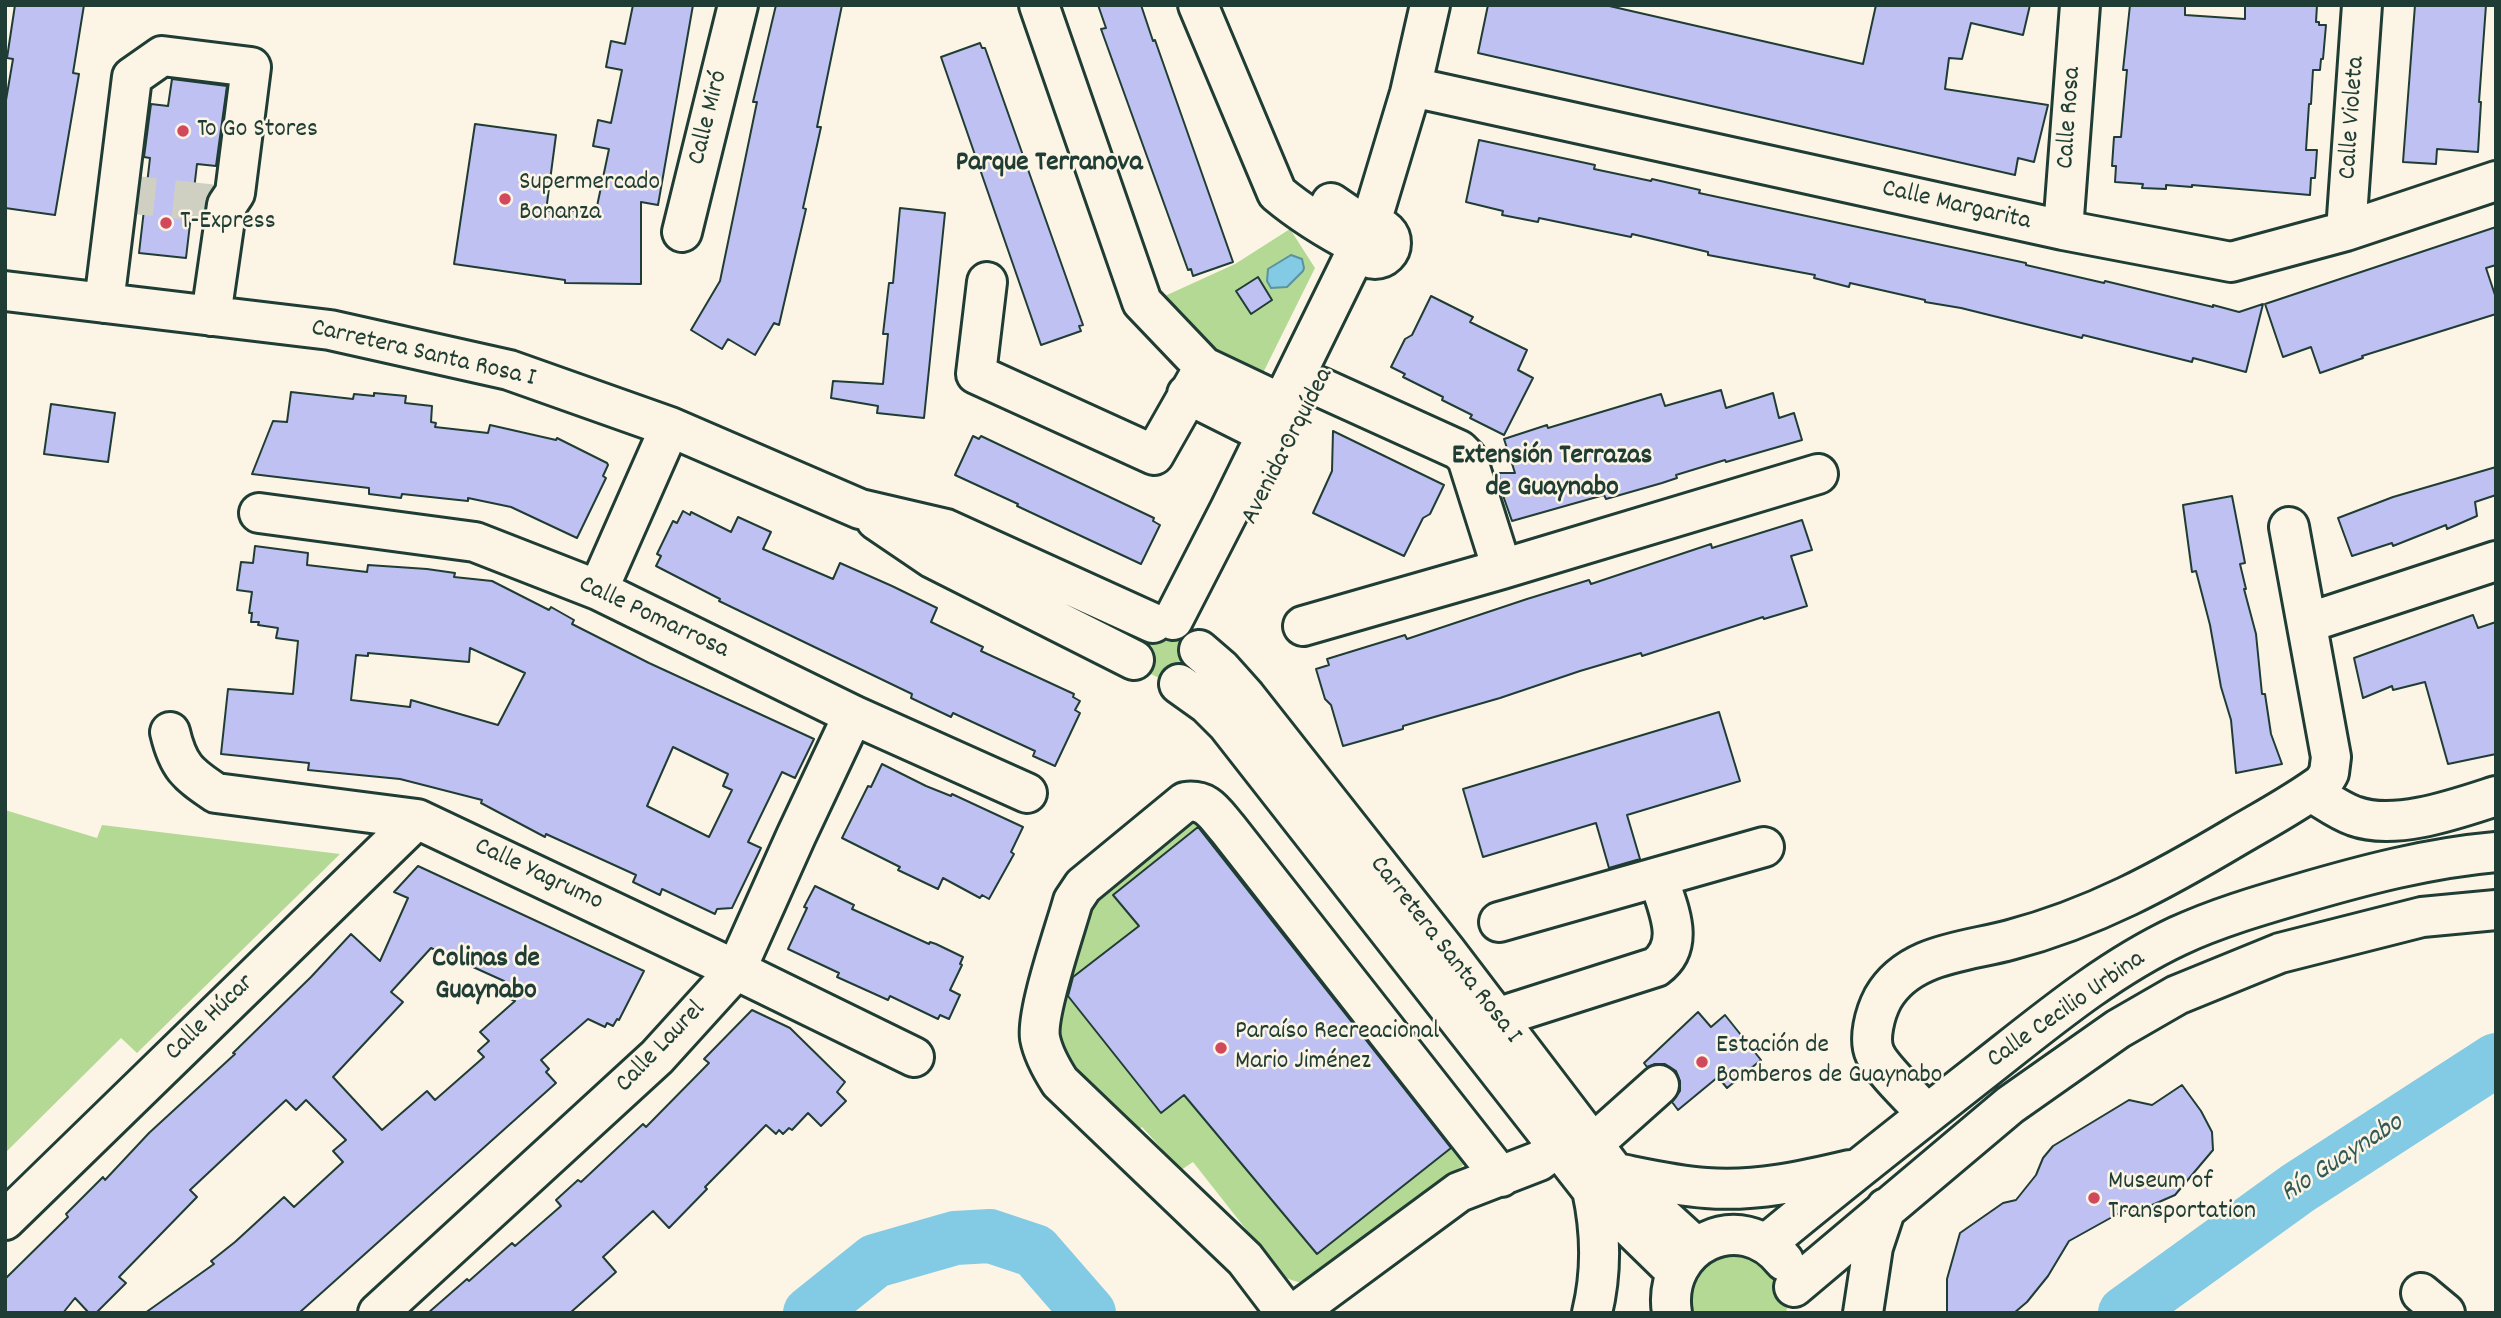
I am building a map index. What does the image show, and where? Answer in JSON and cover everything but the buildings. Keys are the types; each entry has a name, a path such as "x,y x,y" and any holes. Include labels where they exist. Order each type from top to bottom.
{"street":[{"name":"Calle Miró","path":"682,232 738,5"},
{"path":"1039,5 1142,302 1195,380 1275,419"},
{"path":"1198,5 1277,193 1335,234 1375,244"},
{"path":"1225,5 1295,172 1375,244"},
{"name":"Avenida Orquídea","path":"1424,89 1430,5"},
{"name":"Avenida Orquídea","path":"1180,632 1320,387 1375,244 1424,89 1457,5"},
{"name":"Calle Rosa","path":"2063,230 2080,5"},
{"name":"Calle Violeta","path":"2346,231 2362,5"},
{"path":"104,303 132,77 162,56 251,67 235,193 227,205 211,316"},
{"name":"Calle Margarita","path":"1424,89 2063,230 2231,262 2346,231 2496,181"},
{"name":"Avenida Orquídea","path":"1180,632 1275,419 1375,244"},
{"path":"987,282 976,374 1154,455 1195,380"},
{"name":"Carretera Santa Rosa I","path":"5,291 330,331 509,370 670,427 860,509 946,529 1180,632 1221,669 1246,697 1496,1018 1588,1157"},
{"path":"1320,387 1459,450 1466,458 1502,569"},
{"path":"598,590 670,427"},
{"path":"1303,626 1818,474"},
{"name":"Carretera Santa Rosa I","path":"860,509 932,558 1134,660"},
{"name":"Calle Pomarrosa","path":"258,513 475,542 598,590 853,715 1027,793"},
{"path":"1927,1114 1875,1056 1871,1042 1876,1016 1884,997 1903,977 1923,963 1961,950 2010,940 2096,911 2157,884 2323,783 2329,773 2331,757 2289,527"},
{"path":"2306,623 2496,561"},
{"path":"1142,629 1180,632 1199,659 1194,672 1179,684 1166,687 1153,684 1138,671 1134,660 1135,640 1142,629"},
{"name":"Carretera Santa Rosa I","path":"1179,684 1207,704 1227,724 1588,1157 1686,1260"},
{"name":"Calle Laurel","path":"378,1313 657,1057 736,970 853,715"},
{"name":"Calle Yagrumo","path":"170,732 176,757 193,778 216,793 417,819 914,1057"},
{"path":"2311,792 2354,817 2390,822 2454,810 2496,796"},
{"path":"1286,1313 1245,1259 1060,1082 1044,1053 1040,1035 1049,989 1073,901 1083,886 1185,802 1197,801 1209,807 1228,829 1501,1177"},
{"name":"Calle Húcar","path":"5,1220 417,819"},
{"path":"1499,922 1764,847"},
{"name":"Calle Cecilio Urbina","path":"1766,1244 1856,1169 2076,998 2178,936 2249,907 2357,876 2453,857 2496,852"},
{"path":"1496,1018 1656,967 1664,961 1674,940 1674,929 1658,877"},
{"name":"Calle Cecilio Urbina","path":"1794,1300 1886,1208 2010,1105 2070,1060 2177,995 2280,953 2422,918 2489,910"},
{"path":"1588,1157 1659,1085"},
{"path":"1588,1157 1598,1216 1600,1262 1592,1313"},
{"path":"1295,1313 1459,1192 1539,1161 1588,1157 1673,1184 1719,1188 1793,1182 1856,1169"},
{"path":"1863,1313 1873,1247 1886,1208"},
{"path":"1671,1312 1671,1287 1686,1260 1706,1241 1729,1235 1741,1235 1766,1244 1782,1258 1788,1268 1794,1300"}],"green space":[{"path":"1290,229 1315,268 1261,377 1225,361 1156,300 1235,264"},
{"path":"1184,633 1188,641 1189,663 1181,673 1163,680 1145,671 1141,645 1143,639"},
{"path":"5,810 97,838 102,825 340,854 137,1053 121,1038 5,1153"},
{"name":"Paraíso Recreacional Mario Jiménez","path":"1189,812 1472,1158 1323,1277 1313,1281 1297,1282 1282,1275 1193,1162 1181,1170 1142,1127 1133,1134 1103,1109 1046,1035 1081,904"},
{"path":"1701,1251 1770,1256 1788,1304 1786,1313 1679,1313"}],"water":[{"path":"1291,255 1302,259 1303,271 1287,287 1271,288 1267,281 1268,269"}],"waterway":[{"name":"Río Guaynabo","path":"2125,1313 2298,1188 2496,1060"},
{"name":"Río Guaynabo","path":"810,1313 875,1261 955,1238 990,1236 1035,1251 1089,1313"}],"tunnel":[{"path":"117,193 227,205"}],"place":[{"name":"To Go Stores","path":"183,131"},
{"name":"Supermercado Bonanza","path":"505,199"},
{"name":"T-Express","path":"166,223"},
{"name":"Paraíso Recreacional Mario Jiménez","path":"1221,1048"},
{"name":"Estación de Bomberos de Guaynabo","path":"1702,1062"},
{"name":"Museum of Transportation","path":"2094,1198"}],"district":[{"name":"Parque Terranova","path":"1049,165"},
{"name":"Extensión Terrazas de Guaynabo","path":"1552,474"},
{"name":"Colinas de Guaynabo","path":"486,977"}]}
